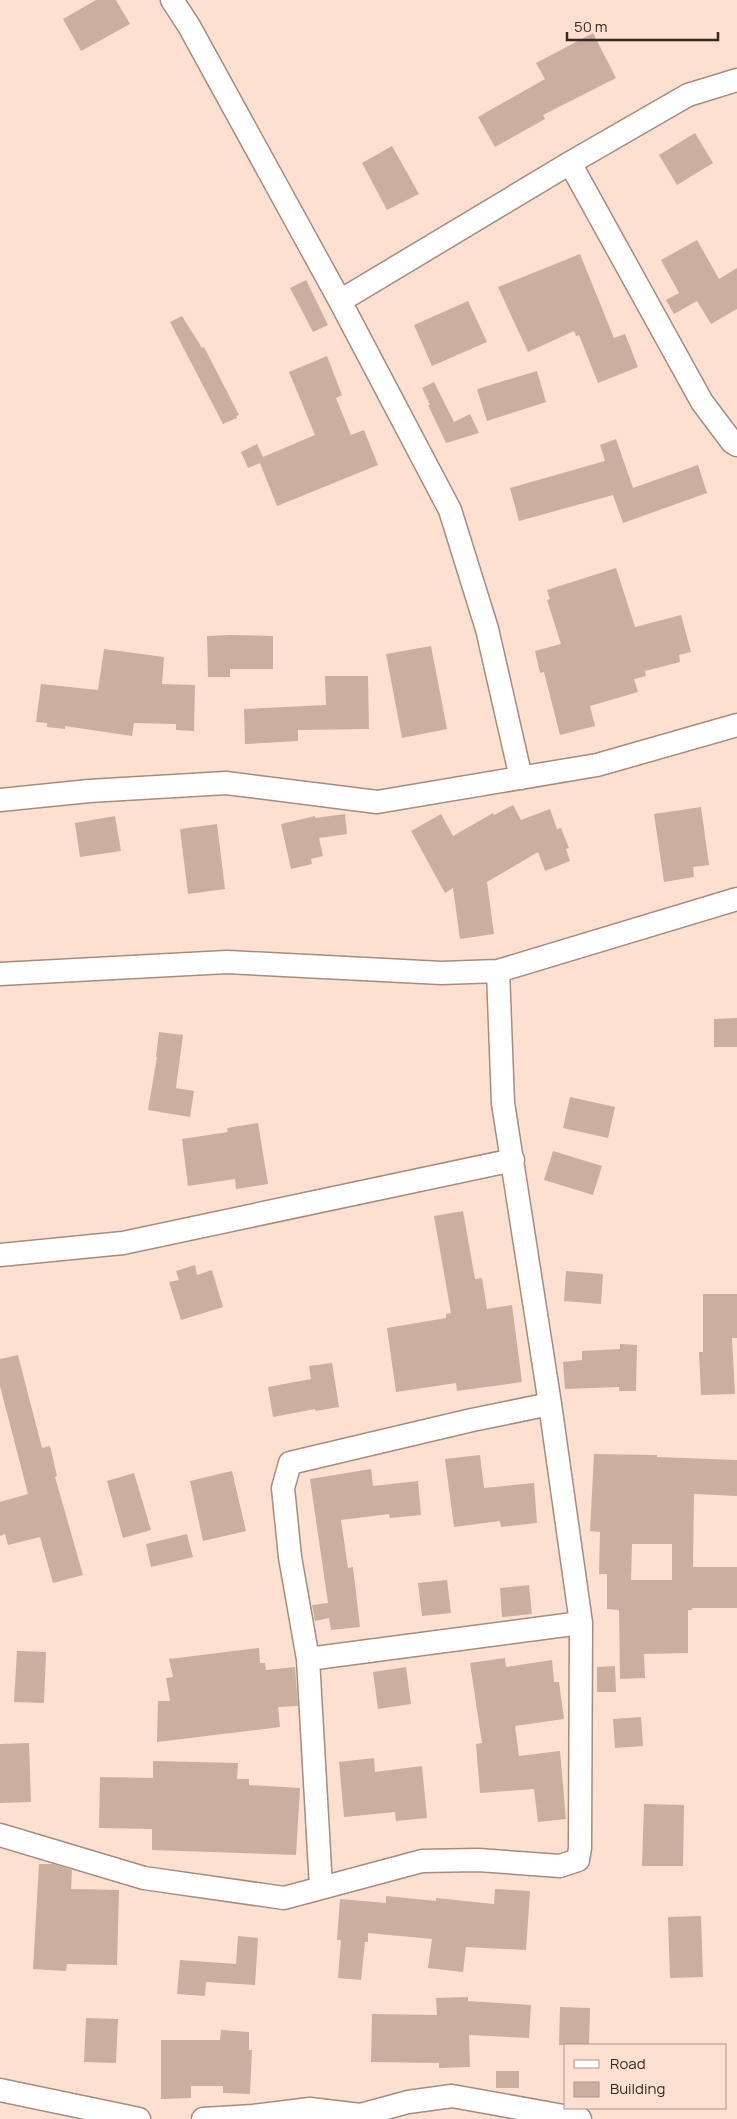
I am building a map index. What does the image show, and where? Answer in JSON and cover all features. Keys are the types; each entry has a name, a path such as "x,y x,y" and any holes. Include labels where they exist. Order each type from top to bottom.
{"street":[{"path":"172,0 189,26 340,301 450,510 486,628 521,778"},
{"path":"340,301 570,163 688,95 737,80"},
{"path":"570,163 702,402 732,442 737,445"},
{"path":"0,800 89,791 226,783 377,802 597,765 737,725"},
{"path":"0,974 227,962 442,973 498,971 737,899"},
{"path":"0,1835 144,1878 284,1898 422,1861 478,1860 560,1866 578,1860 580,1848 580,1623 550,1404 503,1103 498,971"},
{"path":"0,1255 123,1243 513,1160"},
{"path":"321,1887 308,1659 290,1557 283,1488 290,1463 472,1420 550,1404"},
{"path":"308,1659 580,1623"},
{"path":"0,2090 139,2119"},
{"path":"203,2119 253,2118 310,2110 363,2117 408,2102 452,2096 580,2119"}],"building":[{"path":"96,0 116,0 130,24 81,51 63,19"},
{"path":"593,33 616,78 543,115 545,119 495,147 478,117 545,79 536,63"},
{"path":"695,133 713,163 677,185 659,155"},
{"path":"392,146 419,194 387,210 362,163"},
{"path":"697,240 719,279 737,268 737,309 711,324 697,301 674,314 666,300 679,293 661,260"},
{"path":"580,254 614,338 625,334 638,367 598,383 579,335 576,336 574,331 528,352 498,287"},
{"path":"306,280 328,325 313,332 290,288"},
{"path":"468,301 487,342 432,366 414,325"},
{"path":"182,316 202,348 204,347 239,415 236,416 237,418 223,424 170,322"},
{"path":"327,356 342,395 336,398 351,435 364,430 378,465 277,506 260,463 248,468 241,452 257,444 263,457 315,435 289,372"},
{"path":"537,371 546,402 487,421 477,389"},
{"path":"434,382 454,422 470,414 479,433 446,443 422,388"},
{"path":"616,439 633,488 698,465 707,493 623,523 613,495 519,521 510,488 605,461 600,445"},
{"path":"616,568 635,627 681,615 691,652 679,655 680,662 645,671 646,676 634,679 638,692 590,706 595,726 560,735 544,672 540,673 535,651 561,644 547,600 550,599 547,590"},
{"path":"207,636 273,636 273,669 230,669 230,677 208,677"},
{"path":"431,646 447,729 402,738 386,654"},
{"path":"104,649 164,657 162,684 195,685 194,731 176,730 176,724 134,723 132,736 65,726 65,729 47,727 47,723 36,722 41,684 98,690"},
{"path":"325,676 368,676 369,729 298,730 298,741 245,744 244,709 326,705"},
{"path":"513,805 521,820 550,809 557,829 561,828 569,848 566,849 570,861 545,871 538,852 487,882 494,934 460,939 453,888 445,893 411,831 441,814 453,836 493,813 494,815"},
{"path":"701,807 709,865 693,867 694,877 664,882 654,814"},
{"path":"345,814 347,834 319,838 323,856 311,859 312,864 291,869 281,824 315,816 315,818"},
{"path":"115,816 121,851 80,857 75,823"},
{"path":"217,824 225,889 188,894 180,829"},
{"path":"737,1018 737,1047 714,1047 714,1019"},
{"path":"159,1032 183,1035 176,1088 194,1091 190,1117 148,1110 157,1057"},
{"path":"570,1097 615,1107 608,1138 563,1128"},
{"path":"258,1123 268,1184 236,1189 235,1179 188,1186 182,1139 228,1132 227,1128"},
{"path":"553,1151 602,1166 593,1195 544,1180"},
{"path":"463,1211 475,1279 482,1278 487,1309 512,1305 522,1382 457,1391 456,1383 396,1392 387,1328 446,1318 446,1314 451,1313 434,1216"},
{"path":"195,1265 197,1275 212,1270 223,1307 181,1320 169,1282 179,1280 176,1271"},
{"path":"566,1271 603,1274 601,1304 564,1301"},
{"path":"703,1294 737,1294 737,1338 732,1338 735,1394 701,1395 699,1352 703,1352"},
{"path":"620,1344 637,1345 636,1391 619,1391 619,1387 565,1389 563,1362 582,1360 582,1351 620,1349"},
{"path":"18,1355 42,1448 50,1446 57,1476 55,1477 83,1575 53,1583 40,1537 8,1545 5,1534 0,1536 0,1502 28,1494 0,1386 0,1359"},
{"path":"332,1363 339,1407 316,1411 315,1409 273,1417 268,1387 311,1379 309,1366"},
{"path":"594,1454 657,1455 657,1457 737,1460 737,1496 694,1494 693,1567 737,1567 737,1608 692,1608 692,1610 688,1610 688,1653 644,1654 645,1678 620,1679 619,1610 607,1609 607,1574 599,1574 600,1532 590,1531","holes":["632,1544 672,1544 672,1580 631,1580"]},
{"path":"480,1455 484,1488 534,1483 537,1523 501,1527 500,1521 454,1527 445,1459"},
{"path":"371,1469 373,1486 418,1481 421,1515 390,1518 389,1514 341,1520 348,1568 353,1567 360,1627 331,1630 329,1618 315,1621 312,1605 328,1603 310,1479"},
{"path":"232,1471 246,1531 203,1541 190,1481"},
{"path":"134,1473 151,1530 123,1538 107,1481"},
{"path":"187,1534 193,1557 151,1567 146,1544"},
{"path":"447,1580 451,1613 422,1616 418,1583"},
{"path":"529,1585 532,1614 502,1617 500,1588"},
{"path":"259,1648 260,1663 265,1663 266,1670 295,1667 298,1706 278,1707 280,1727 157,1742 158,1701 170,1701 166,1678 173,1677 169,1659"},
{"path":"17,1651 46,1652 44,1703 14,1702"},
{"path":"505,1658 506,1667 552,1660 554,1682 559,1682 564,1719 515,1726 519,1756 560,1751 566,1819 538,1822 534,1789 480,1793 476,1744 482,1743 470,1663"},
{"path":"615,1666 616,1692 597,1692 597,1667"},
{"path":"406,1667 411,1704 378,1709 373,1672"},
{"path":"641,1717 643,1746 615,1748 613,1719"},
{"path":"29,1743 31,1802 0,1803 0,1744"},
{"path":"374,1758 375,1772 422,1766 427,1818 396,1821 395,1812 344,1817 339,1762"},
{"path":"153,1761 238,1763 237,1779 249,1779 249,1785 300,1788 296,1855 152,1850 152,1829 99,1828 100,1777 153,1778"},
{"path":"644,1804 684,1805 683,1866 642,1866"},
{"path":"39,1864 53,1864 72,1870 71,1889 119,1890 117,1965 67,1964 66,1971 33,1969"},
{"path":"495,1889 530,1891 526,1950 466,1947 463,1972 428,1968 432,1939 368,1933 368,1942 365,1942 361,1980 338,1978 341,1940 337,1940 340,1899 386,1903 386,1896 436,1901 436,1898 494,1904"},
{"path":"701,1916 703,1977 670,1978 668,1917"},
{"path":"238,1936 258,1938 255,1985 206,1982 205,1996 177,1994 180,1960 236,1964"},
{"path":"468,1997 468,2001 531,2005 529,2038 469,2035 470,2067 439,2068 439,2063 371,2062 372,2014 437,2015 436,1998"},
{"path":"560,2007 590,2008 589,2044 559,2045"},
{"path":"86,2018 118,2019 116,2063 84,2062"},
{"path":"221,2030 249,2032 249,2050 252,2050 250,2094 223,2093 223,2086 191,2086 191,2098 161,2099 161,2040 220,2040"},
{"path":"496,2071 519,2071 519,2088 496,2088"}]}
